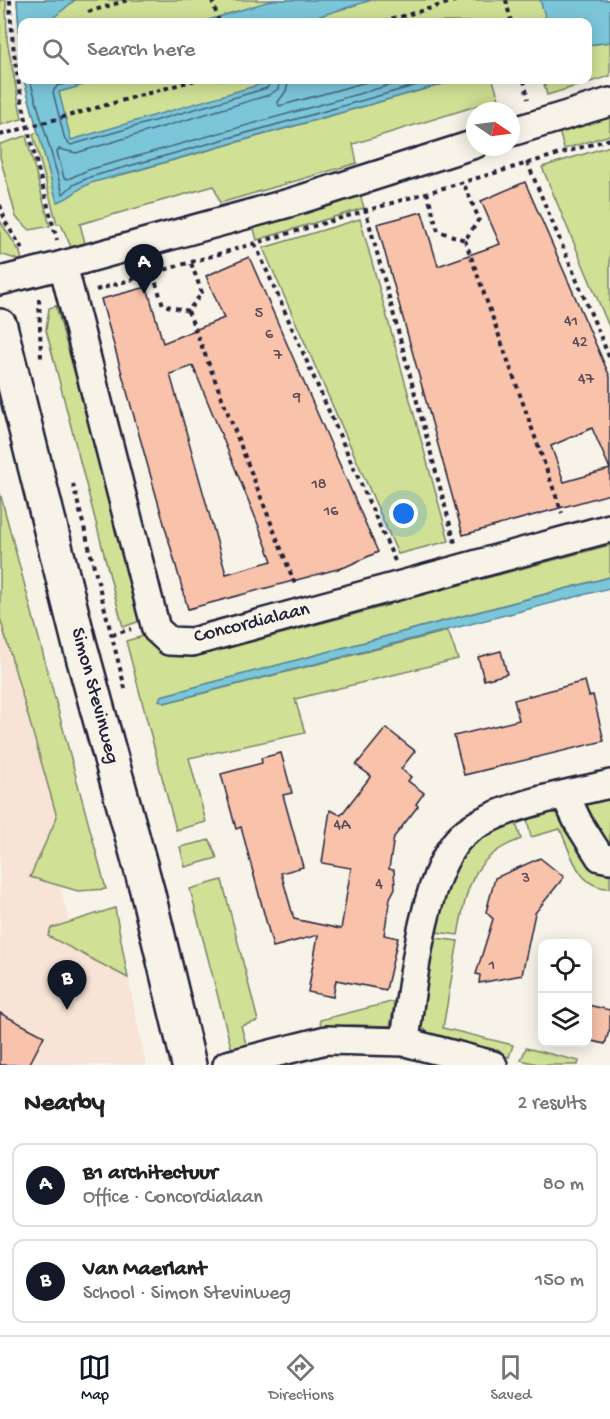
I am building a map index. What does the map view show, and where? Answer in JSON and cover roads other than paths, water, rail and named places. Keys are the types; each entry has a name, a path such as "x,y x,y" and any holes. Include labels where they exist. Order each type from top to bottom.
{"street":[{"path":"520,129 610,102"},
{"path":"0,281 246,215 466,147"},
{"name":"Concordialaan","path":"63,265 156,630 169,641 192,642 610,528"},
{"name":"Simon Stevinweg","path":"0,326 79,642 147,890 189,1065"},
{"path":"405,1042 430,893 445,858 465,832 496,814 610,784"},
{"path":"566,795 579,824 600,857 610,859"},
{"path":"227,1065 326,1040 405,1042 493,1065"}],"water":[{"path":"17,0 75,0 53,18 18,18"},
{"path":"273,0 372,0 313,18 215,18"},
{"path":"540,0 610,0 610,42 592,44 592,18 546,18"},
{"path":"25,84 88,84 59,92 71,140 261,84 443,84 91,183 57,202"},
{"path":"610,577 610,588 164,703 159,700 161,696"}],"place":[{"name":"B1 architectuur","path":"144,294"},
{"name":"Van Maerlant","path":"67,1010"}]}
